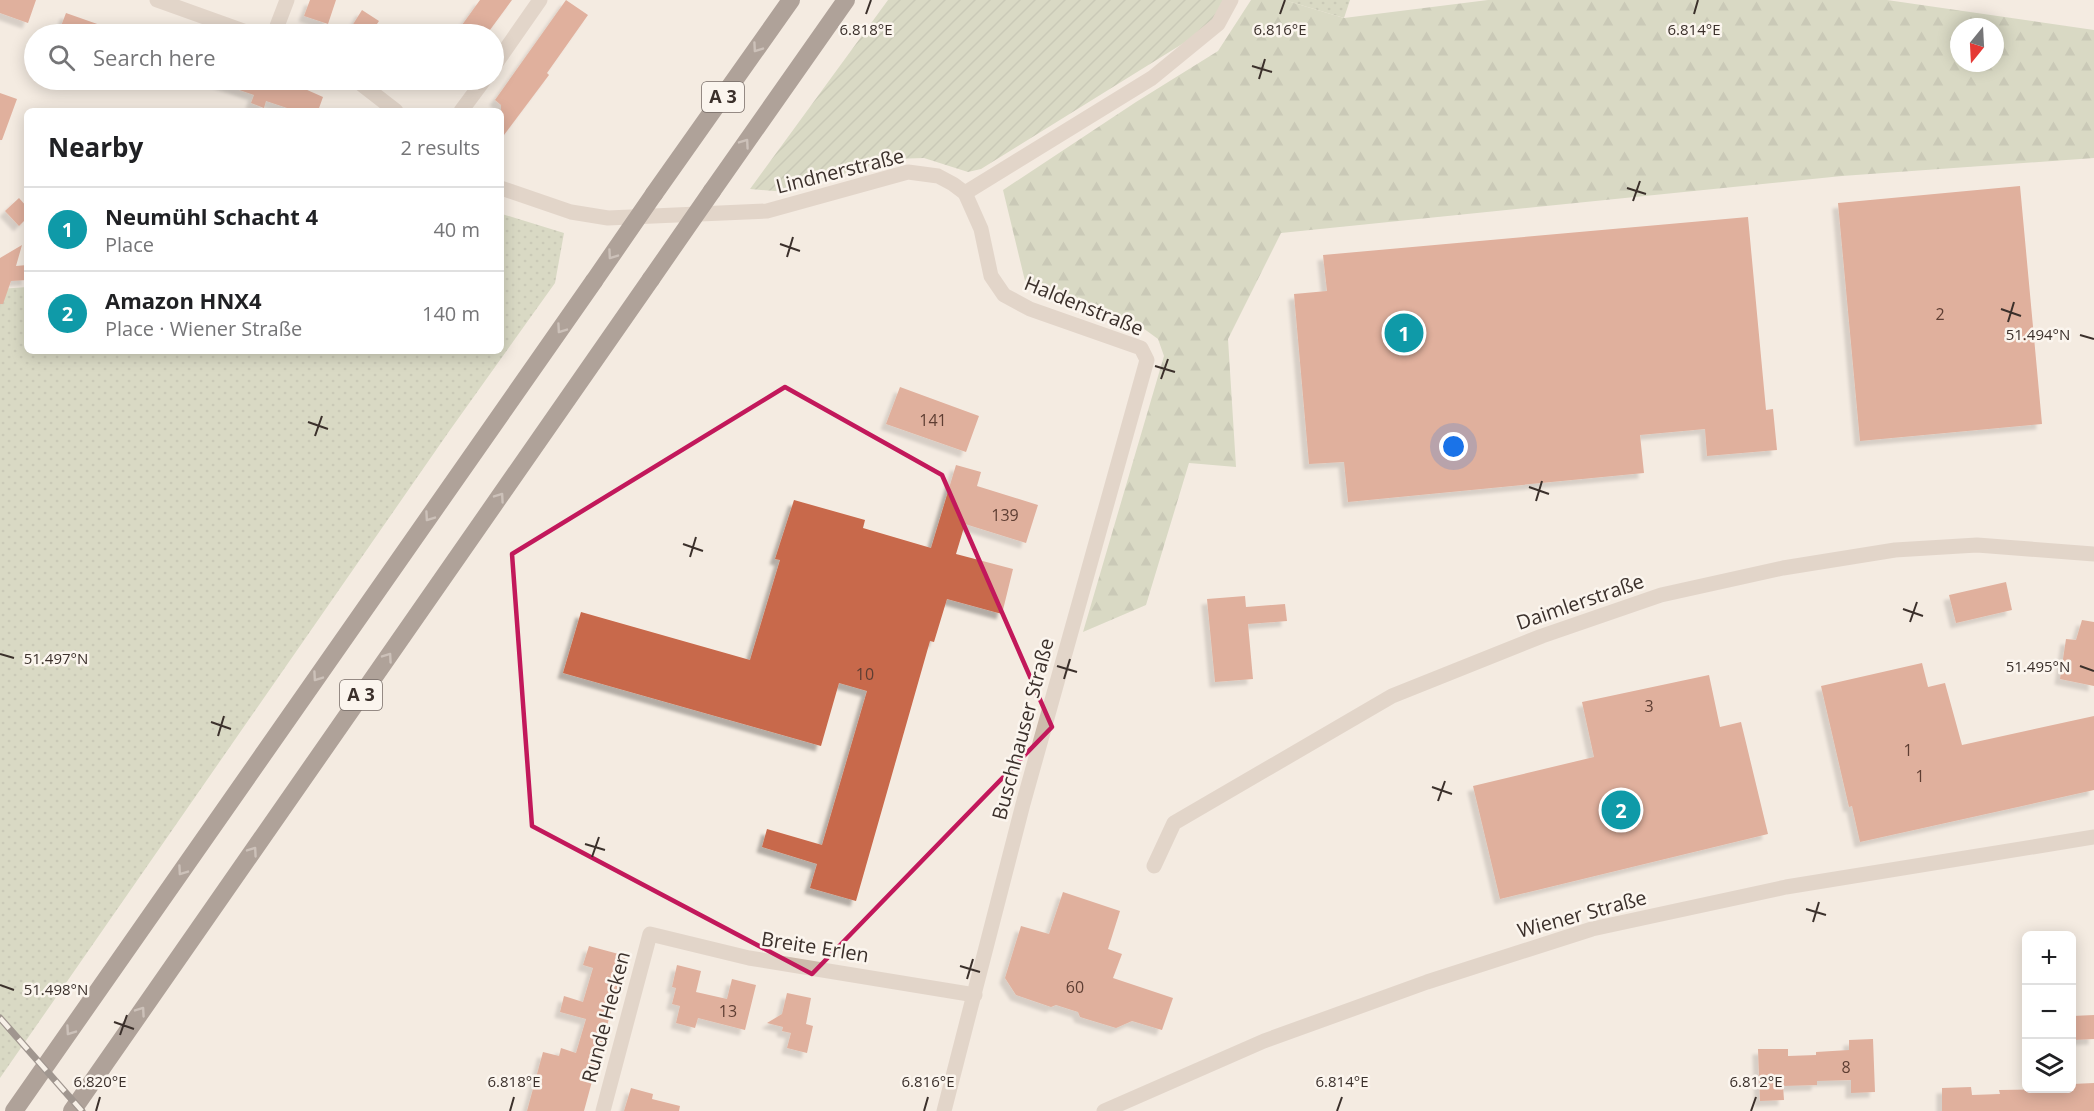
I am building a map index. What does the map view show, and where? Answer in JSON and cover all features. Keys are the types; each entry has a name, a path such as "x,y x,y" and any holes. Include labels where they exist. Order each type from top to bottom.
{"highway":[{"name":"A 3","path":"14,1111 791,0"},
{"name":"A 3","path":"72,1111 846,0"}],"street":[{"path":"158,0 224,24"},
{"path":"278,24 287,0"},
{"path":"504,52 540,0"},
{"path":"965,193 1152,78 1218,24 1232,0"},
{"path":"369,90 392,108"},
{"path":"463,108 477,90"},
{"name":"Lindnerstraße","path":"504,189 571,212 608,218 767,211 908,172 938,176 965,193"},
{"name":"Haldenstraße","path":"965,193 981,229 991,276 1004,295 1030,309 1141,348 1147,360"},
{"name":"Buschhauser Straße","path":"944,1111 1023,804 1147,360"},
{"name":"Daimlerstraße","path":"1154,866 1174,823 1392,696 1542,636 1651,599 1784,568 1895,550 1977,545 2092,555"},
{"name":"Wiener Straße","path":"1104,1111 1264,1041 1427,982 1592,929 1786,887 2094,837"},
{"name":"Breite Erlen","path":"650,934 749,958 975,995"},
{"name":"Runde Hecken","path":"603,1111 650,934"}],"highlighted area":[{"path":"785,387 942,475 1052,727 812,974 532,826 512,554"}],"green space":[{"path":"888,0 1229,0 1216,23 981,169 968,172 924,158 893,159 787,192 750,189"},
{"path":"1251,0 1284,0 1344,18 1488,0 1887,0 2094,30 2094,158 1842,176 1281,233 1228,339 1236,467 1189,463 1146,605 1083,632 1164,356 1158,339 1136,323 1026,285 1003,190 1218,51"},
{"path":"1284,0 1350,0 1344,18"},
{"path":"504,215 564,233 555,283 450,430 0,1078 0,289 24,287 24,354 504,354"}],"building":[{"path":"0,0 36,0 28,23 0,13"},
{"path":"310,0 336,0 328,24 304,16"},
{"path":"480,0 512,0 494,24 463,24"},
{"path":"566,0 588,15 547,73 549,75 504,135 504,108 501,108 495,100"},
{"path":"362,10 379,21 377,24 353,24"},
{"path":"66,13 97,24 62,24"},
{"path":"239,90 307,90 323,97 319,108 287,108 266,101 264,108 251,103 254,95"},
{"path":"0,93 17,99 2,140 0,140"},
{"path":"2020,186 2042,424 1860,441 1838,203"},
{"path":"19,198 24,204 24,221 19,226 5,211"},
{"path":"1748,217 1766,410 1773,409 1777,450 1707,456 1705,429 1640,435 1644,473 1348,502 1344,462 1309,464 1294,294 1327,291 1323,255"},
{"path":"22,245 16,266 24,265 24,280 11,281 3,304 0,304 0,258"},
{"path":"900,387 979,416 966,452 886,424"},
{"path":"956,465 981,472 977,486 1038,505 1026,543 965,524 956,554 1013,569 1002,614 947,599 934,642 930,641 856,901 810,888 817,864 762,847 767,829 822,845 867,691 839,683 821,746 563,673 581,612 750,660 780,560 775,559 794,500 865,520 863,528 931,548"},
{"path":"2006,582 2012,610 1956,623 1949,595"},
{"path":"1245,596 1246,607 1285,604 1287,621 1248,624 1253,679 1215,682 1207,599"},
{"path":"2082,620 2094,622 2094,686 2060,679 2066,639 2076,640"},
{"path":"1922,663 1928,687 1945,683 1962,745 2094,716 2094,790 1860,842 1852,806 1849,807 1821,686"},
{"path":"1709,675 1720,727 1741,722 1768,834 1500,899 1473,786 1594,757 1582,702"},
{"path":"1063,892 1120,911 1108,949 1122,954 1113,978 1173,998 1162,1030 1132,1021 1116,1028 1080,1017 1078,1012 1056,1005 1051,1007 1016,995 1005,978 1021,926 1049,934"},
{"path":"589,946 626,956 584,1111 527,1111 543,1052 559,1056 561,1048 576,1053 586,1019 560,1012 564,996 583,1002 593,968 583,965"},
{"path":"677,965 701,971 696,992 727,999 732,979 756,985 745,1030 698,1018 695,1028 676,1023 680,1006 672,1004 676,988 672,987"},
{"path":"787,993 811,998 806,1024 813,1026 807,1053 787,1048 791,1033 782,1031 783,1027 767,1023 782,1014"},
{"path":"2094,1015 2094,1039 2076,1040 2076,1016"},
{"path":"1873,1039 1875,1092 1851,1093 1851,1080 1817,1081 1817,1085 1783,1086 1784,1100 1760,1101 1758,1049 1788,1049 1788,1056 1816,1055 1816,1052 1849,1050 1849,1040"},
{"path":"2094,1083 2094,1111 1942,1111 1942,1088 1971,1087 1972,1095 2000,1094 1999,1090 2022,1090 2022,1093 2076,1093 2076,1084"},
{"path":"631,1088 653,1094 652,1099 680,1106 679,1111 624,1111"}],"railway":[{"path":"0,1018 82,1111"}],"place":[{"name":"Neumühl Schacht 4","path":"1404,333"},
{"name":"Amazon HNX4","path":"1621,810"}]}
